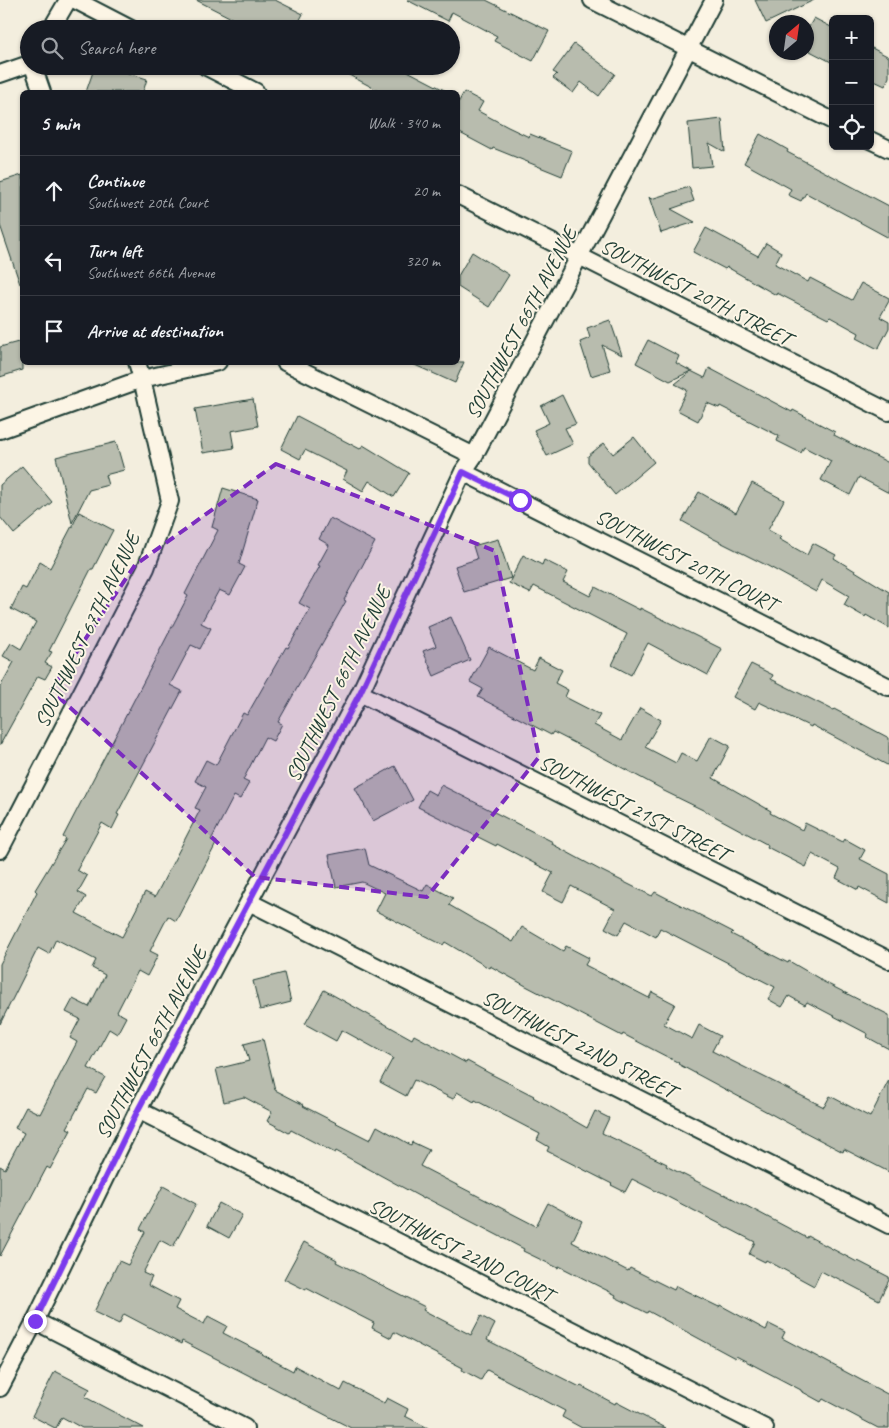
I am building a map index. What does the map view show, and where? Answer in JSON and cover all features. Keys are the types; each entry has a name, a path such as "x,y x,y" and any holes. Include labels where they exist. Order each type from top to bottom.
{"street":[{"path":"56,20 68,0"},
{"path":"75,0 114,20"},
{"path":"592,0 829,119"},
{"name":"SOUTHWEST 66TH AVENUE","path":"0,1388 35,1321 138,1110 360,693 463,472 474,456 580,257 714,0"},
{"path":"0,74 20,67"},
{"path":"36,75 41,90"},
{"path":"223,75 252,90"},
{"path":"874,142 889,150"},
{"name":"SOUTHWEST 20TH STREET","path":"460,196 889,412"},
{"name":"SOUTHWEST 67TH AVENUE","path":"0,850 146,568 170,501 138,365"},
{"path":"0,430 142,378 204,365"},
{"path":"291,365 474,456"},
{"name":"SOUTHWEST 20TH COURT","path":"463,472 889,687"},
{"name":"SOUTHWEST 21ST STREET","path":"360,693 889,960"},
{"name":"SOUTHWEST 22ND STREET","path":"250,902 889,1225"},
{"name":"SOUTHWEST 22ND COURT","path":"138,1110 765,1428"},
{"path":"35,1321 245,1428"}],"highlighted area":[{"path":"276,464 495,551 539,757 427,897 255,877 51,690 135,565"}],"building":[{"path":"196,0 275,0 303,14 300,20 235,20"},
{"path":"407,0 486,0 549,31 533,61 494,41 497,36 452,12 448,20"},
{"path":"755,0 814,0 783,15 769,15 769,22 766,23"},
{"path":"814,18 829,26 829,61 814,53"},
{"path":"574,44 615,74 599,96 581,82 573,93 553,78 557,74 553,72"},
{"path":"874,49 889,57 889,77 885,86 874,81"},
{"path":"92,75 134,75 147,79 144,90 87,90"},
{"path":"349,75 415,75 444,90 377,90"},
{"path":"464,92 483,102 478,111 529,137 530,134 572,151 562,176 493,148 492,150 460,133 460,99"},
{"path":"722,119 725,152 709,143 712,166 692,168 688,123"},
{"path":"760,134 788,150 787,152 889,206 889,238 806,193 801,201 788,195 791,189 744,163"},
{"path":"20,176 20,284 0,225 0,182"},
{"path":"689,187 694,201 671,209 695,222 661,233 649,197 651,199"},
{"path":"706,228 758,256 766,243 781,252 775,264 808,282 810,278 852,300 861,283 889,298 880,317 889,322 889,328 878,349 857,338 859,333 830,317 828,319 777,293 776,295 727,267 725,269 693,252"},
{"path":"472,252 509,275 489,307 460,288 460,273"},
{"path":"610,320 622,355 602,345 610,370 591,376 580,342 590,338 587,328"},
{"path":"648,340 679,356 676,363 691,371 670,381 636,363"},
{"path":"20,342 20,365 22,365 22,370 0,377 0,347"},
{"path":"460,362 464,362 455,383 415,365 460,365"},
{"path":"709,368 792,412 793,410 835,432 834,435 889,463 889,493 859,477 850,495 821,480 831,461 804,447 801,453 777,441 779,436 720,406 719,408 707,403 698,421 677,410 687,390 675,384 691,371 705,378"},
{"path":"562,395 576,424 565,428 573,444 547,456 534,430 549,423 541,406"},
{"path":"253,399 258,426 231,431 234,448 203,453 195,409"},
{"path":"297,416 360,449 363,445 409,473 394,497 369,481 363,491 343,479 347,471 305,450 300,459 281,449"},
{"path":"634,437 654,462 615,495 588,462 588,456 604,443 613,454"},
{"path":"116,442 124,470 105,475 108,485 89,490 72,523 56,457"},
{"path":"22,466 52,502 14,534 0,517 0,485"},
{"path":"752,483 784,500 768,530 781,537 779,539 807,555 813,543 836,555 834,558 889,592 889,628 844,605 849,596 822,580 816,592 682,521 699,492 736,513"},
{"path":"223,488 258,499 239,564 245,567 230,595 219,590 201,623 211,628 200,649 191,645 170,685 182,691 117,814 119,815 112,829 102,823 77,870 87,876 78,892 86,897 76,913 122,937 145,892 155,897 200,810 195,808 206,787 195,781 206,760 216,765 243,713 247,715 310,609 299,603 320,566 318,565 329,545 319,539 330,518 375,542 344,600 346,601 278,722 282,724 273,741 265,737 243,780 249,783 240,799 234,796 211,840 217,842 176,921 168,916 150,951 158,955 147,976 138,971 117,1012 126,1017 117,1034 109,1029 88,1068 105,1077 96,1093 88,1089 67,1128 71,1130 50,1169 47,1167 0,1256 0,1166 5,1169 24,1133 15,1128 26,1107 40,1114 77,1042 70,1038 80,1019 66,1012 73,999 89,1007 105,975 92,968 96,960 56,939 49,954 38,948 0,1024 0,964 37,892 35,890 66,839 63,837 188,596 185,594 218,530 212,527"},
{"path":"79,512 113,530 49,651 52,652 45,663 52,667 45,679 38,676 0,745 0,687 14,662 3,656 11,643 21,649 36,622 11,609 22,587 26,589 40,562 50,568 72,526 73,528"},
{"path":"498,539 511,578 464,592 455,566 477,559 473,546"},
{"path":"523,555 542,565 544,560 568,572 563,582 590,596 595,587 722,649 708,675 648,643 631,675 612,665 627,634 534,586 530,593 509,583"},
{"path":"451,617 470,660 434,676 423,651 436,646 428,627"},
{"path":"489,647 533,670 539,658 562,670 555,683 568,690 565,697 600,715 594,725 622,740 640,708 661,720 645,747 676,763 681,753 697,761 711,736 730,746 713,778 802,830 805,823 843,842 845,839 865,850 860,859 889,874 889,903 859,887 858,890 836,878 840,869 812,854 806,867 604,758 553,732 551,735 478,697 483,689 470,682"},
{"path":"751,664 773,675 771,679 889,738 889,766 812,725 811,727 759,702 755,709 733,697"},
{"path":"395,766 413,800 373,821 355,788"},
{"path":"441,785 553,842 552,844 600,870 652,896 655,892 733,932 731,934 788,963 789,961 820,980 889,1015 889,1049 867,1037 868,1034 807,1002 805,1005 789,996 782,1007 768,999 775,987 660,928 656,937 626,921 618,935 605,928 615,909 571,886 563,902 543,892 553,873 418,807 427,790 436,795"},
{"path":"365,848 369,865 423,891 427,884 453,898 449,905 513,942 522,927 563,951 566,946 589,958 585,965 649,998 652,992 675,1004 664,1024 692,1039 699,1025 720,1036 712,1051 824,1107 830,1096 870,1117 889,1080 889,1172 844,1149 843,1152 679,1063 623,1034 622,1036 490,966 489,968 445,942 443,945 376,911 385,893 362,882 336,887 329,855"},
{"path":"284,973 291,1002 260,1010 253,981"},
{"path":"324,990 412,1039 414,1035 534,1096 587,1128 595,1111 609,1118 602,1133 667,1164 666,1166 807,1238 808,1236 889,1277 879,1300 821,1271 814,1286 766,1260 765,1262 749,1254 755,1242 632,1179 625,1192 611,1185 547,1151 549,1147 537,1140 540,1134 457,1092 453,1099 414,1080 406,1096 380,1082 393,1058 342,1030 336,1041 305,1024"},
{"path":"263,1039 275,1090 370,1140 377,1126 411,1145 412,1142 429,1150 420,1166 536,1226 548,1203 582,1221 572,1242 628,1271 630,1268 674,1290 676,1286 719,1307 720,1305 766,1330 769,1324 785,1332 782,1338 889,1395 889,1428 878,1428 823,1399 821,1402 648,1311 647,1313 559,1266 558,1268 523,1251 524,1249 424,1197 424,1199 336,1151 335,1153 291,1130 289,1133 267,1121 272,1112 244,1097 224,1102 216,1069 249,1061 244,1044"},
{"path":"163,1186 196,1204 173,1247 160,1240 143,1273 152,1277 148,1285 179,1301 175,1309 204,1324 208,1316 227,1326 223,1333 293,1371 295,1366 341,1391 345,1383 384,1403 387,1398 408,1409 405,1416 428,1428 351,1428 182,1341 181,1344 124,1314 119,1324 94,1312 119,1261 128,1265 145,1232 140,1229"},
{"path":"219,1203 242,1215 229,1238 207,1226"},
{"path":"304,1242 337,1260 336,1262 425,1307 423,1310 471,1335 481,1316 495,1324 487,1340 666,1428 582,1428 562,1417 565,1411 487,1370 481,1380 462,1370 463,1368 394,1332 391,1338 372,1328 374,1323 306,1288 306,1290 284,1279"},
{"path":"55,1371 90,1389 85,1397 144,1428 82,1428 62,1417 55,1428 32,1416"}],"route":[{"path":"35,1321 138,1110 360,693 463,472 520,500"}]}
